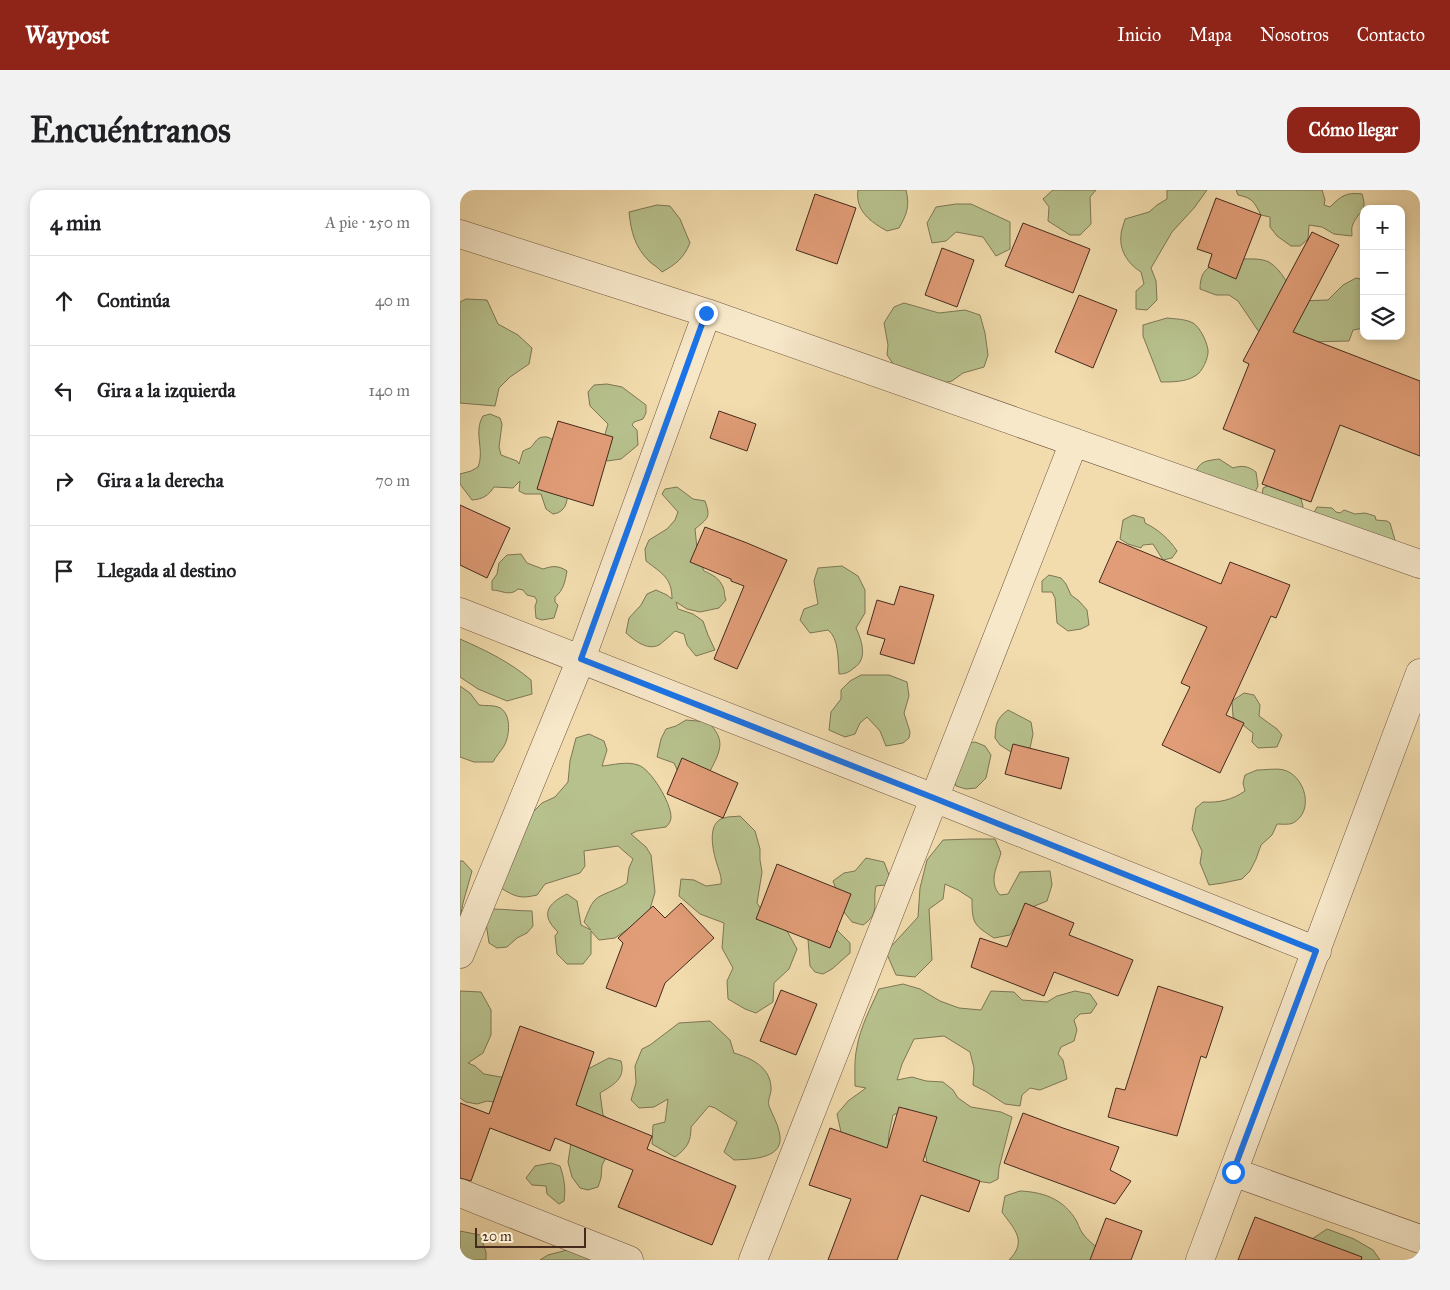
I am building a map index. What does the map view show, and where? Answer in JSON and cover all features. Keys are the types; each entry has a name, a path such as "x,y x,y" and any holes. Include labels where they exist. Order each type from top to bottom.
{"street":[{"path":"460,234 706,313 1420,564"},
{"path":"460,954 581,659 706,313"},
{"path":"753,1260 1074,442"},
{"path":"460,612 934,798 1316,951"},
{"path":"1200,1260 1420,673"},
{"path":"1233,1172 1420,1239"},
{"path":"460,1193 629,1260"}],"green space":[{"path":"858,190 906,190 907,210 899,228 887,231 870,220 859,204"},
{"path":"1053,190 1096,190 1090,197 1091,224 1080,235 1070,235 1048,221 1049,207 1043,199"},
{"path":"1167,190 1207,190 1194,208 1172,232 1151,268 1156,281 1157,300 1147,310 1136,309 1136,291 1144,284 1141,272 1128,261 1121,246 1122,229 1125,219 1149,212 1167,199"},
{"path":"1236,190 1322,190 1325,200 1324,205 1330,207 1344,196 1362,194 1364,205 1360,205 1360,213 1352,225 1352,236 1334,234 1322,227 1309,225 1308,239 1300,246 1291,246 1277,236 1270,227 1270,217 1261,215 1252,201 1238,195"},
{"path":"971,204 1010,222 1010,249 996,256 983,237 956,232 946,241 932,243 927,223 936,207"},
{"path":"657,205 670,206 680,219 690,243 679,260 662,272 644,256 637,245 629,212"},
{"path":"1241,259 1259,259 1269,262 1282,274 1298,301 1328,300 1343,285 1356,278 1360,279 1360,329 1353,330 1349,341 1308,342 1259,332 1238,301 1229,295 1216,295 1200,289 1203,273 1212,265"},
{"path":"466,299 487,300 498,324 518,335 532,348 529,364 510,377 499,388 495,406 460,403 460,302"},
{"path":"904,303 939,313 965,310 980,315 988,355 984,367 963,373 952,381 943,383 896,368 887,355 888,345 884,323 894,307"},
{"path":"1167,318 1193,323 1201,331 1206,343 1208,353 1204,364 1200,372 1191,378 1161,382 1143,336 1143,325"},
{"path":"607,384 622,387 646,405 646,413 643,419 634,422 632,425 637,430 638,445 621,459 607,461 602,444 608,424 590,406 588,392 594,385"},
{"path":"490,414 500,418 502,424 499,447 501,455 517,461 519,464 523,451 530,448 539,438 548,437 556,443 567,482 567,499 565,506 560,511 553,514 546,509 541,494 525,494 519,491 520,481 513,488 494,487 485,496 472,500 460,484 460,474 478,467 480,460 480,422 483,416"},
{"path":"1219,459 1233,468 1245,467 1256,472 1258,486 1251,500 1194,476 1200,465 1210,460"},
{"path":"1270,485 1280,486 1283,492 1295,494 1301,499 1303,506 1301,516 1262,497 1263,488"},
{"path":"677,487 693,499 705,501 708,511 707,517 695,529 698,558 704,571 720,581 726,600 719,608 700,612 687,609 676,602 678,609 693,614 703,621 715,650 696,656 687,645 684,634 675,631 659,645 650,647 641,644 626,633 629,618 641,605 647,594 656,590 672,599 668,580 646,561 645,549 649,540 667,529 675,520 678,512 662,494 665,489"},
{"path":"1317,507 1332,508 1340,513 1344,510 1355,514 1365,513 1375,516 1376,520 1387,521 1390,523 1395,544 1314,513"},
{"path":"1133,515 1144,518 1145,523 1171,543 1177,551 1172,558 1163,560 1153,544 1143,545 1141,548 1120,539 1123,520"},
{"path":"521,554 527,563 543,569 555,567 567,571 565,582 555,597 555,602 558,605 554,618 542,620 536,618 535,606 537,601 535,597 527,595 523,590 518,589 509,593 492,590 492,581 497,574 499,563 507,555"},
{"path":"842,566 858,576 865,590 865,613 856,628 862,644 861,660 851,671 839,674 837,650 832,634 828,630 810,633 800,620 804,609 818,604 814,581 818,568"},
{"path":"1049,575 1061,578 1071,595 1087,610 1089,625 1081,629 1068,631 1057,623 1055,598 1052,592 1042,592 1042,581"},
{"path":"460,639 497,657 531,680 532,694 507,701 478,689 460,677"},
{"path":"861,675 889,675 907,682 909,696 904,713 910,732 909,738 903,743 886,746 880,731 867,717 860,723 855,734 845,737 829,730 831,712 841,699 841,690 850,681"},
{"path":"460,686 470,693 479,705 498,707 506,714 509,725 508,736 504,746 493,762 474,762 460,757"},
{"path":"1244,693 1254,695 1260,705 1259,716 1282,735 1277,747 1258,748 1252,742 1253,733 1233,717 1232,701"},
{"path":"1008,710 1031,722 1033,734 1030,748 1011,752 1000,745 995,738 997,722"},
{"path":"686,720 708,722 717,734 720,745 719,751 710,771 680,776 674,763 657,757 661,739 666,729"},
{"path":"589,734 604,741 607,750 602,766 625,763 634,764 649,773 664,795 671,818 666,827 637,831 631,834 646,847 651,855 655,892 650,909 631,927 615,938 599,940 591,931 591,954 583,964 567,964 557,954 555,936 558,932 549,920 548,910 555,902 567,894 577,901 581,925 591,930 584,922 592,905 597,898 627,883 629,868 633,859 618,846 584,851 585,866 580,873 545,884 537,895 518,896 501,888 533,812 542,803 555,797 568,782 570,761 576,738"},
{"path":"975,742 985,746 991,755 986,778 976,788 966,789 956,786 953,776 969,743"},
{"path":"1281,769 1297,779 1305,794 1304,810 1300,818 1293,823 1277,824 1272,835 1261,845 1250,871 1242,879 1209,885 1200,863 1202,851 1192,829 1196,808 1203,802 1225,800 1245,791 1243,783 1245,775 1257,770"},
{"path":"740,816 755,831 760,849 762,872 757,903 763,912 787,931 797,949 789,969 774,983 773,1002 756,1013 728,999 727,981 733,968 722,948 724,923 700,914 679,896 681,879 694,880 706,886 721,884 721,876 715,859 713,831 718,821 726,817"},
{"path":"995,839 1001,853 994,880 996,890 1000,895 1008,894 1020,872 1050,871 1052,885 1047,901 1022,911 1010,935 994,938 978,927 974,919 972,899 945,884 943,899 929,909 932,960 915,977 896,975 886,952 918,917 920,888 927,860 943,840"},
{"path":"866,858 884,862 889,875 885,885 876,886 874,912 869,921 863,925 852,922 844,912 833,881 844,873 855,871"},
{"path":"460,861 463,861 472,871 460,919"},
{"path":"491,909 532,911 533,926 527,933 517,938 507,947 497,948 489,943 486,923"},
{"path":"833,926 850,943 850,953 832,969 823,974 815,972 810,966 808,939"},
{"path":"903,984 920,989 940,1001 959,1008 981,1010 991,991 1014,992 1022,1000 1047,1002 1057,996 1075,991 1090,994 1097,1004 1091,1013 1080,1014 1074,1020 1077,1030 1074,1041 1061,1047 1058,1054 1063,1060 1067,1079 1040,1090 1030,1088 1022,1095 1020,1106 1005,1104 973,1085 974,1068 970,1052 944,1036 914,1039 902,1064 897,1080 912,1077 926,1081 943,1082 953,1090 958,1098 971,1107 1001,1112 1012,1117 998,1179 990,1183 942,1176 927,1162 924,1147 935,1122 907,1109 893,1115 888,1149 847,1143 841,1132 837,1114 848,1101 866,1088 855,1086 855,1057 858,1040 866,1018 879,989"},
{"path":"460,991 481,992 491,1010 491,1035 483,1053 468,1063 484,1074 512,1079 500,1103 487,1101 477,1104 466,1102 460,1098"},
{"path":"710,1021 730,1040 734,1053 758,1064 770,1080 769,1106 778,1128 780,1140 778,1147 767,1156 734,1160 724,1152 737,1122 709,1106 691,1127 689,1141 683,1151 675,1157 652,1144 653,1125 665,1122 668,1099 654,1107 639,1108 631,1100 636,1083 635,1066 642,1049 679,1023"},
{"path":"609,1058 621,1061 622,1072 617,1081 600,1093 603,1115 610,1120 607,1156 602,1165 598,1187 588,1190 580,1188 572,1177 568,1162 571,1124 584,1071"},
{"path":"551,1163 560,1166 564,1179 564,1201 559,1204 547,1194 546,1186 532,1185 526,1178 535,1166"},
{"path":"1020,1191 1050,1197 1063,1205 1069,1210 1085,1237 1107,1255 1105,1260 1009,1260 1018,1247 1018,1241 1017,1235 1002,1212 1005,1196"},
{"path":"1327,1229 1354,1239 1373,1250 1380,1260 1307,1260 1309,1241"},
{"path":"460,1231 480,1235 486,1252 486,1260 460,1260"},
{"path":"571,1249 590,1260 540,1260 548,1255"}],"building":[{"path":"815,194 856,208 837,264 796,250"},
{"path":"1216,198 1261,215 1236,279 1208,267 1212,254 1197,249"},
{"path":"1023,223 1090,249 1073,293 1005,266"},
{"path":"1312,232 1339,245 1293,332 1420,381 1420,456 1340,425 1311,502 1262,484 1275,450 1223,429 1249,364 1243,361"},
{"path":"942,248 974,260 957,307 925,295"},
{"path":"1079,295 1117,310 1093,368 1055,352"},
{"path":"719,411 756,424 747,451 710,438"},
{"path":"558,421 613,437 593,506 537,489"},
{"path":"460,505 510,528 487,578 460,565"},
{"path":"705,527 787,560 737,669 714,659 744,586 690,562"},
{"path":"1117,541 1221,584 1230,562 1290,585 1276,618 1271,616 1226,715 1244,723 1220,773 1162,745 1190,687 1181,683 1207,627 1099,582"},
{"path":"900,586 934,595 914,664 880,654 885,639 867,634 877,600 894,605"},
{"path":"1013,744 1069,758 1061,789 1005,774"},
{"path":"682,758 738,783 723,818 667,794"},
{"path":"777,864 851,894 830,948 756,919"},
{"path":"681,903 714,938 665,983 656,1007 606,988 623,943 618,938 653,906 665,918"},
{"path":"1025,903 1074,923 1069,935 1133,960 1118,996 1054,972 1044,996 971,967 980,938 1007,947"},
{"path":"1158,986 1223,1007 1206,1058 1201,1056 1177,1136 1108,1117 1116,1088 1125,1090"},
{"path":"781,990 817,1004 796,1055 760,1041"},
{"path":"520,1026 594,1052 576,1105 652,1136 647,1149 736,1186 712,1245 618,1207 633,1170 555,1138 550,1151 490,1128 471,1181 460,1178 460,1103 489,1114"},
{"path":"899,1107 937,1117 923,1161 980,1181 969,1212 921,1195 897,1260 828,1260 851,1199 809,1185 830,1128 887,1148"},
{"path":"1023,1113 1119,1147 1110,1170 1131,1181 1115,1204 1004,1163"},
{"path":"1255,1217 1362,1257 1361,1260 1238,1260"},
{"path":"1106,1218 1142,1231 1131,1260 1090,1260"}],"route":[{"path":"706,313 581,659 1316,951 1233,1172"}]}
